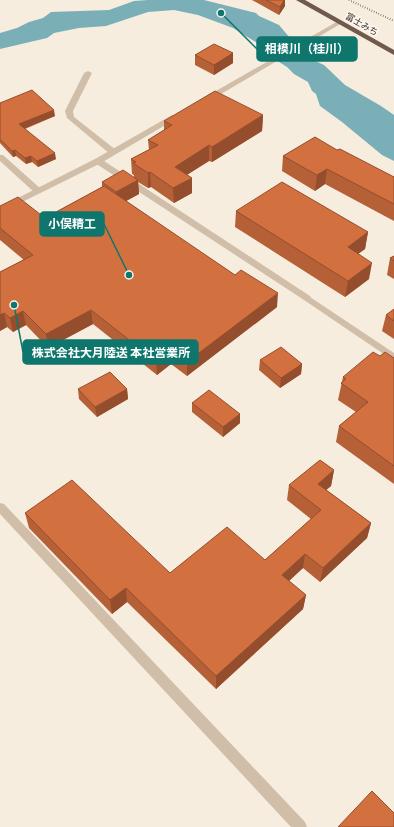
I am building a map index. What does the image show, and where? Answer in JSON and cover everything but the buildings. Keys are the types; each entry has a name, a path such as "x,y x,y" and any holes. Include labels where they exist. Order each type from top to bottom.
{"highway":[{"name":"富士みち","path":"300,0 394,53"}],"street":[{"path":"202,102 340,22"},
{"path":"88,73 69,111 71,118 113,152"},
{"path":"0,210 98,161 182,113"},
{"path":"0,157 38,191"},
{"path":"98,161 307,298 394,358"},
{"path":"0,507 300,827"}],"water":[{"path":"204,0 256,13 259,16 279,25 311,59 324,65 345,85 394,115 394,161 382,155 320,106 316,94 312,91 308,82 294,74 287,67 268,55 259,44 233,28 198,15 174,10 148,12 106,26 79,28 54,33 47,38 0,49 0,33 43,18 51,12 109,10 134,1"}],"railway":[{"path":"349,0 394,21"}],"place":[{"name":"相模川（桂川）","path":"221,13"},
{"name":"小俣精工","path":"129,275"},
{"name":"株式会社大月陸送 本社営業所","path":"14,305"}]}
